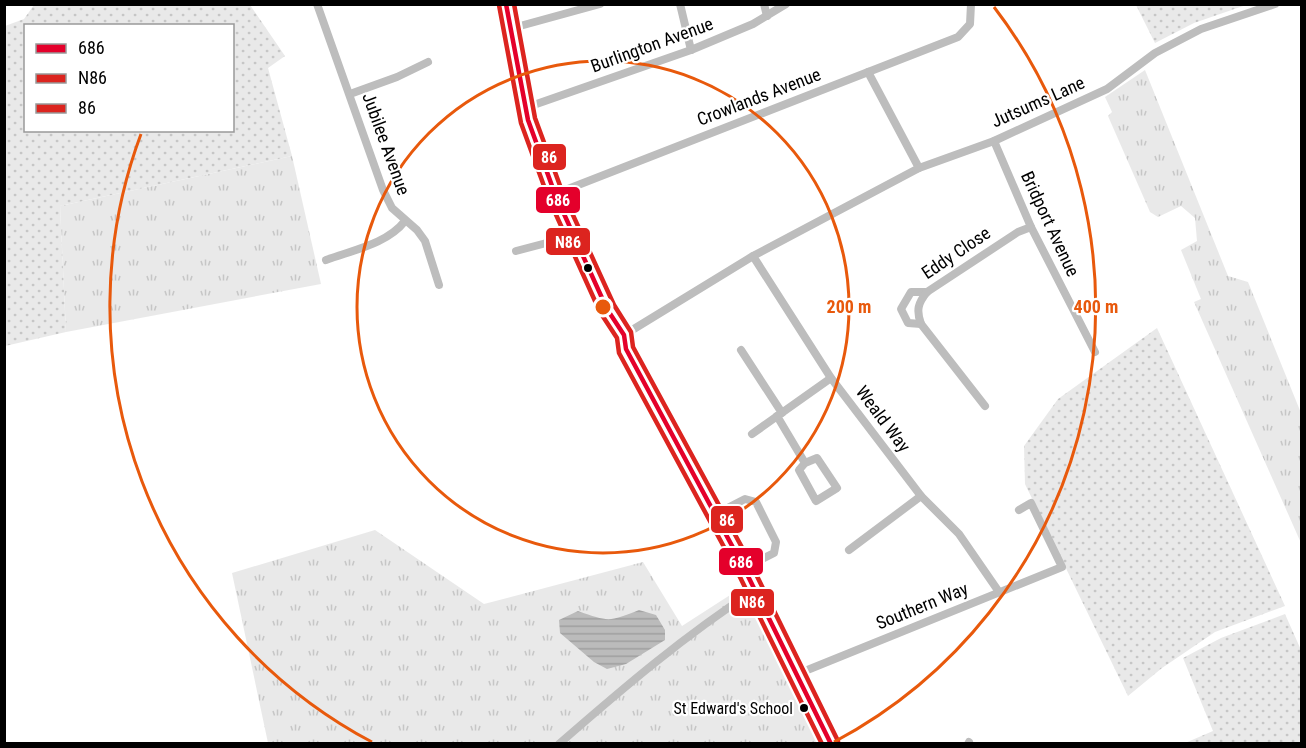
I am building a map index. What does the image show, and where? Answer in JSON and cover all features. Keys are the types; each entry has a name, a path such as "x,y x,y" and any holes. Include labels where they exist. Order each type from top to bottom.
{"main road":[{"path":"506,4 525,108 555,194 573,236 607,309 624,335 626,349 716,514 831,744"}],"street":[{"name":"Jubilee Avenue","path":"317,4 384,190 392,208 417,230 425,242 439,285"},
{"path":"509,29 600,4"},
{"path":"680,4 692,50"},
{"path":"764,4 767,16"},
{"name":"Burlington Avenue","path":"525,108 692,50 753,24 786,4"},
{"name":"Crowlands Avenue","path":"555,194 958,37 970,24 971,4"},
{"name":"Jutsums Lane","path":"624,335 753,256 919,168 994,141 1107,89 1155,53 1201,29 1275,4"},
{"path":"350,94 397,77 428,62"},
{"path":"868,72 919,168"},
{"name":"Bridport Avenue","path":"994,141 1031,226 1095,352"},
{"path":"326,260 385,238 397,231 405,221"},
{"name":"Eddy Close","path":"921,324 917,313 919,302 927,292 1018,232 1031,226"},
{"path":"516,250 573,236"},
{"name":"Weald Way","path":"753,256 831,378 921,496 959,534 999,592"},
{"path":"927,292 911,292 901,309 908,323 921,324 985,406"},
{"path":"741,350 780,414 805,463"},
{"path":"752,434 831,378"},
{"path":"817,458 837,488 816,501 799,470 805,463 817,458"},
{"path":"849,550 921,496"},
{"path":"716,514 745,499 756,502 776,542 774,553 744,568"},
{"name":"Southern Way","path":"795,675 1062,567 1031,502 1019,510"},
{"path":"559,744 645,669 719,613 755,590"}],"green space":[{"path":"34,5 250,5 285,56 268,68 292,156 60,206 66,332 5,346 5,26 24,19"},
{"path":"1136,5 1246,5 1194,23 1155,43"},
{"path":"1145,70 1228,276 1248,282 1301,413 1301,543 1194,302 1201,299 1181,250 1197,241 1195,218 1181,206 1158,217 1150,212 1108,116 1112,112 1105,97"},
{"path":"292,156 321,284 66,332 60,206"},
{"path":"1157,328 1285,606 1215,632 1162,668 1128,696 1025,484 1024,446 1058,399"},
{"path":"375,530 484,604 643,562 682,626 741,588 819,743 268,743 232,573"},
{"path":"1285,614 1301,650 1301,743 1185,743 1213,731 1183,658 1221,638"}],"shaded area":[{"path":"639,610 656,615 665,630 665,640 626,664 607,669 594,662 560,633 559,620 578,611 609,619"}],"transit line":[{"name":"686","path":"506,4 528,120 555,194 607,309 624,335 626,349 744,568 831,744"},
{"name":"86","path":"514,4 535,118 562,191 614,305 631,332 633,347 751,564 838,741"},
{"name":"N86","path":"499,5 521,123 548,197 600,312 617,338 619,353 737,571 822,744"}],"place":[{"name":"St Edward's School","path":"804,708"}]}
